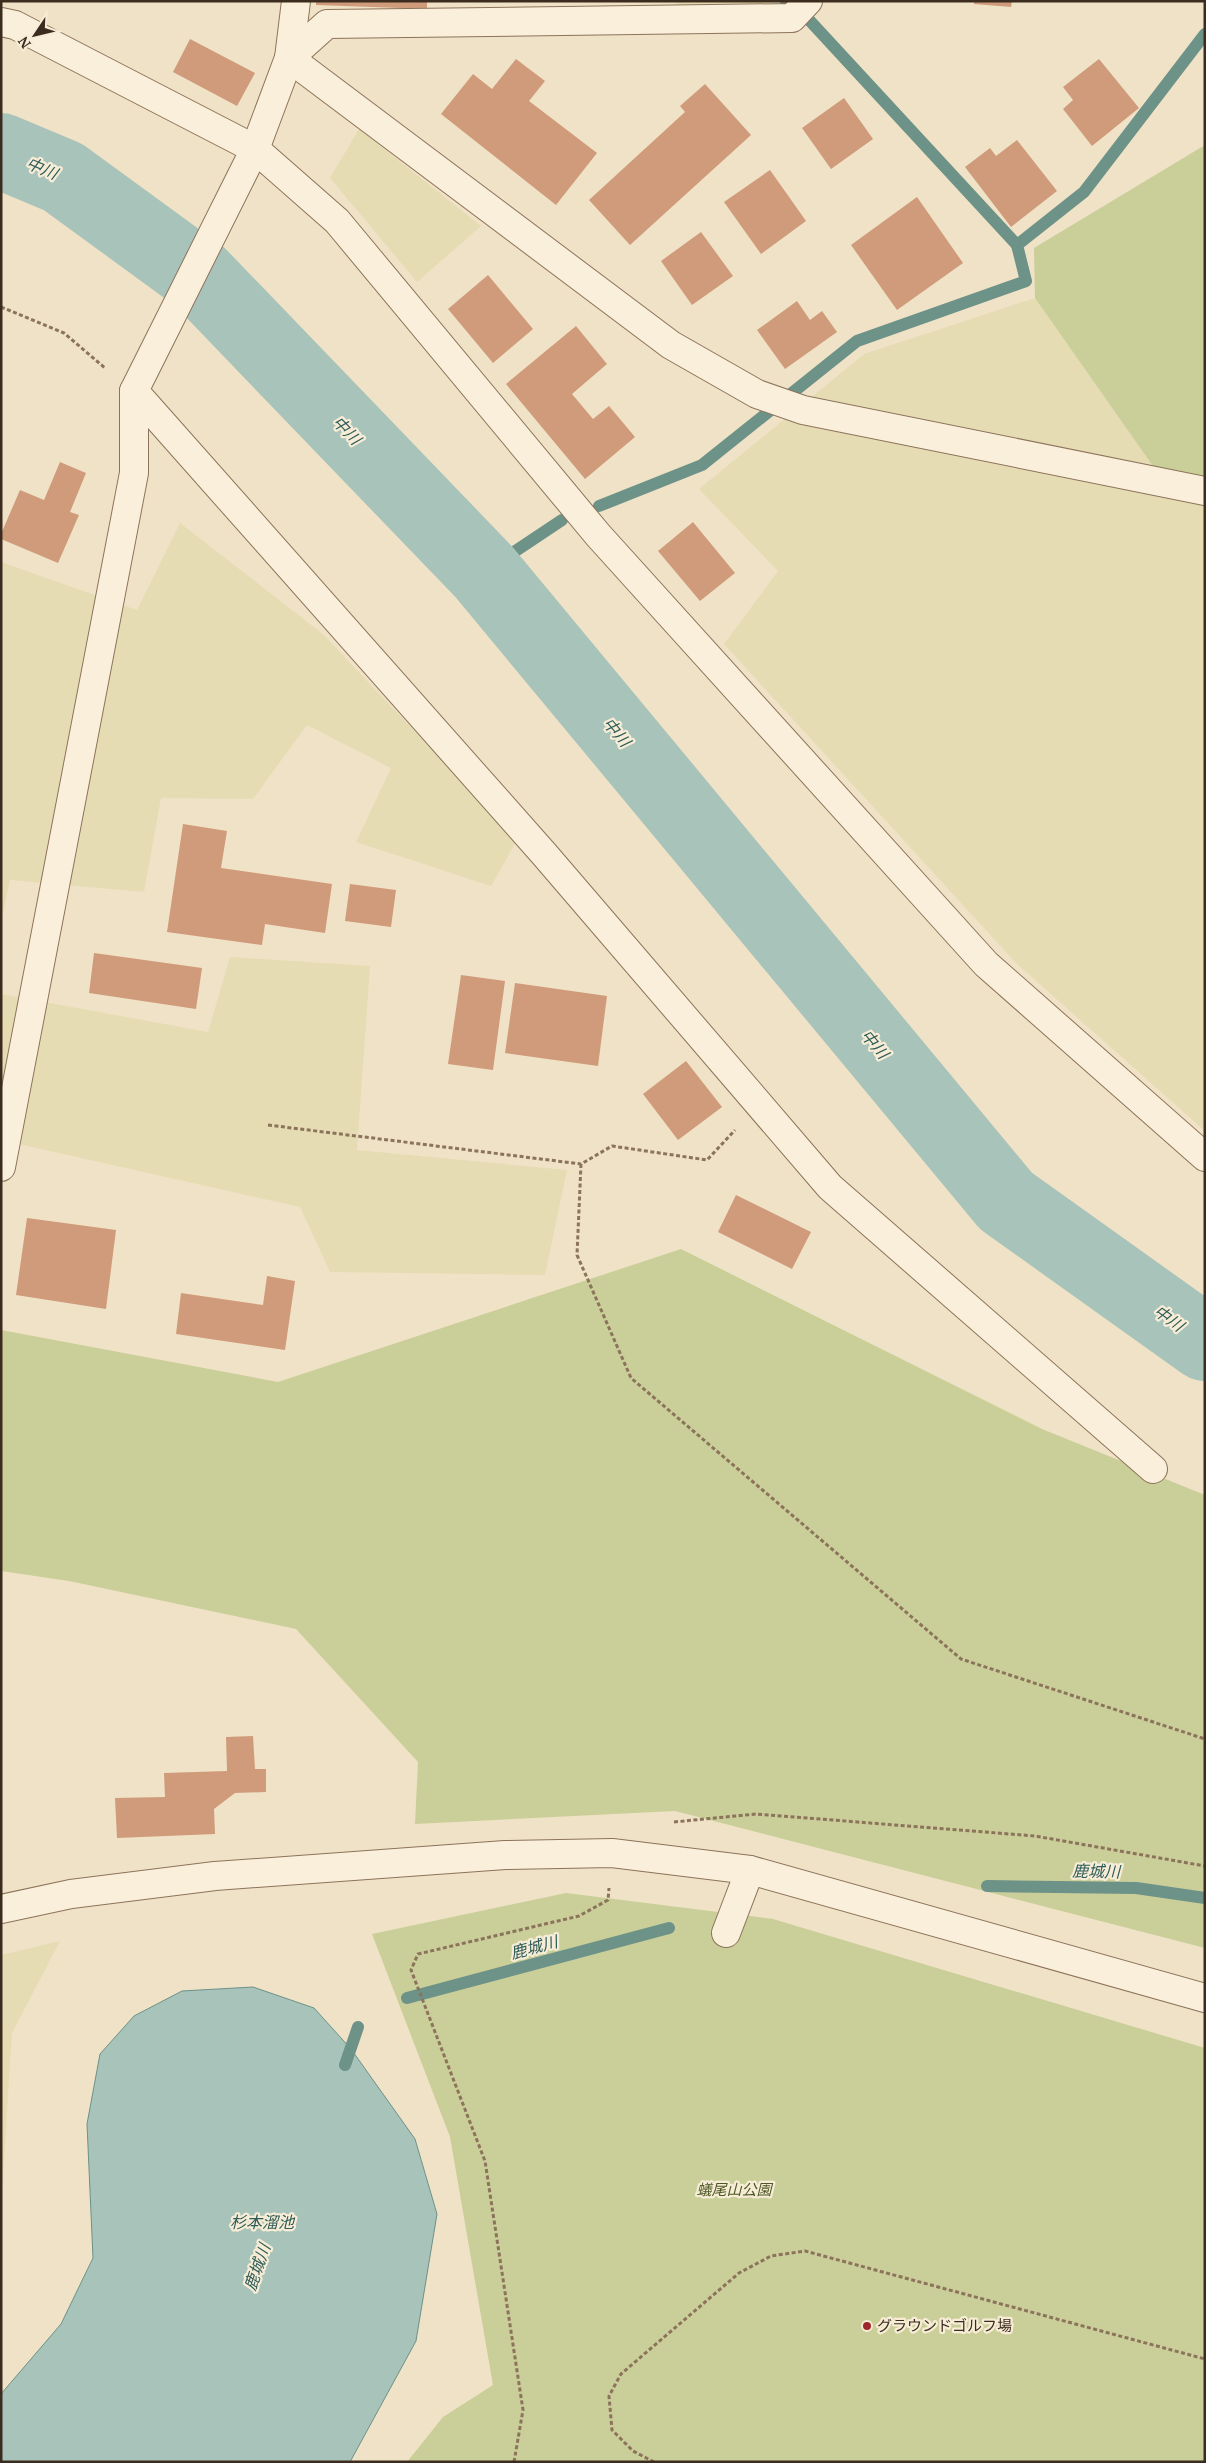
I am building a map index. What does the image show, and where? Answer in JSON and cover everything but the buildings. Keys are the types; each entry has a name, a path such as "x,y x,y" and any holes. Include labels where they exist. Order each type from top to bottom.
{"street":[{"path":"1,1167 134,473 134,391 254,149 288,58 296,1"},
{"path":"288,58 327,24 800,10"},
{"path":"1,22 15,25 254,149 337,221 598,536 986,964 1205,1157"},
{"path":"288,58 671,345 757,394 803,410 1205,491"},
{"path":"134,391 545,855 830,1188 1153,1469"},
{"path":"1,1909 71,1894 215,1876 505,1855 612,1853 750,1870 1205,1998"},
{"path":"726,1933 750,1870"}],"path":[{"path":"1,306 64,333 134,391"},
{"path":"268,1125 582,1164 612,1146 707,1160 759,1104"},
{"path":"582,1164 577,1255 631,1378 960,1659 1205,1739"},
{"path":"670,1823 756,1814 1035,1836 1205,1866"},
{"path":"514,2462 523,2410 485,2160 411,1970 418,1954 579,1916 608,1900 612,1853"},
{"path":"654,2462 633,2451 612,2430 608,2396 621,2374 739,2274 771,2256 805,2252 1205,2359"}],"shaded area":[{"path":"676,1 793,1 792,6 676,5"},
{"path":"359,129 481,226 417,282 330,178"},
{"path":"1035,298 1155,469 1205,478 1205,1131 1016,963 724,644 778,571 699,489 864,354"},
{"path":"180,523 324,635 517,840 491,886 356,842 391,768 307,725 253,799 161,798 144,892 10,880 1,922 1,562 137,610"},
{"path":"230,957 370,966 357,1150 567,1170 545,1275 330,1272 300,1207 1,1140 1,994 208,1032"},
{"path":"60,1941 12,2033 1,2208 1,1955"}],"green space":[{"path":"1205,145 1205,478 1155,469 1035,298 1034,248"},
{"path":"681,1249 1042,1429 1205,1495 1205,1948 675,1811 415,1824 418,1762 296,1629 69,1581 1,1571 1,1330 278,1382"},
{"name":"蟻尾山公園","path":"566,1893 773,1919 1205,2048 1205,2462 407,2462 443,2417 493,2385 450,2137 372,1934"}],"water":[{"name":"杉本溜池","path":"253,1987 314,2008 351,2049 415,2139 437,2214 416,2341 350,2462 1,2462 1,2394 61,2324 93,2258 87,2124 100,2054 134,2016 182,1991"}],"waterway":[{"path":"786,1 799,9 1017,245"},
{"path":"599,506 702,465 857,341 1026,281 1017,245 1084,192 1205,34"},
{"name":"中川","path":"1,151 63,177 200,277 484,572 1006,1201 1205,1343"},
{"path":"484,572 562,520"},
{"name":"鹿城川","path":"987,1886 1136,1888 1205,1898"},
{"name":"鹿城川","path":"407,1998 669,1928"},
{"name":"鹿城川","path":"345,2065 358,2027"}],"place":[{"name":"グラウンドゴルフ場","path":"867,2326"}]}
